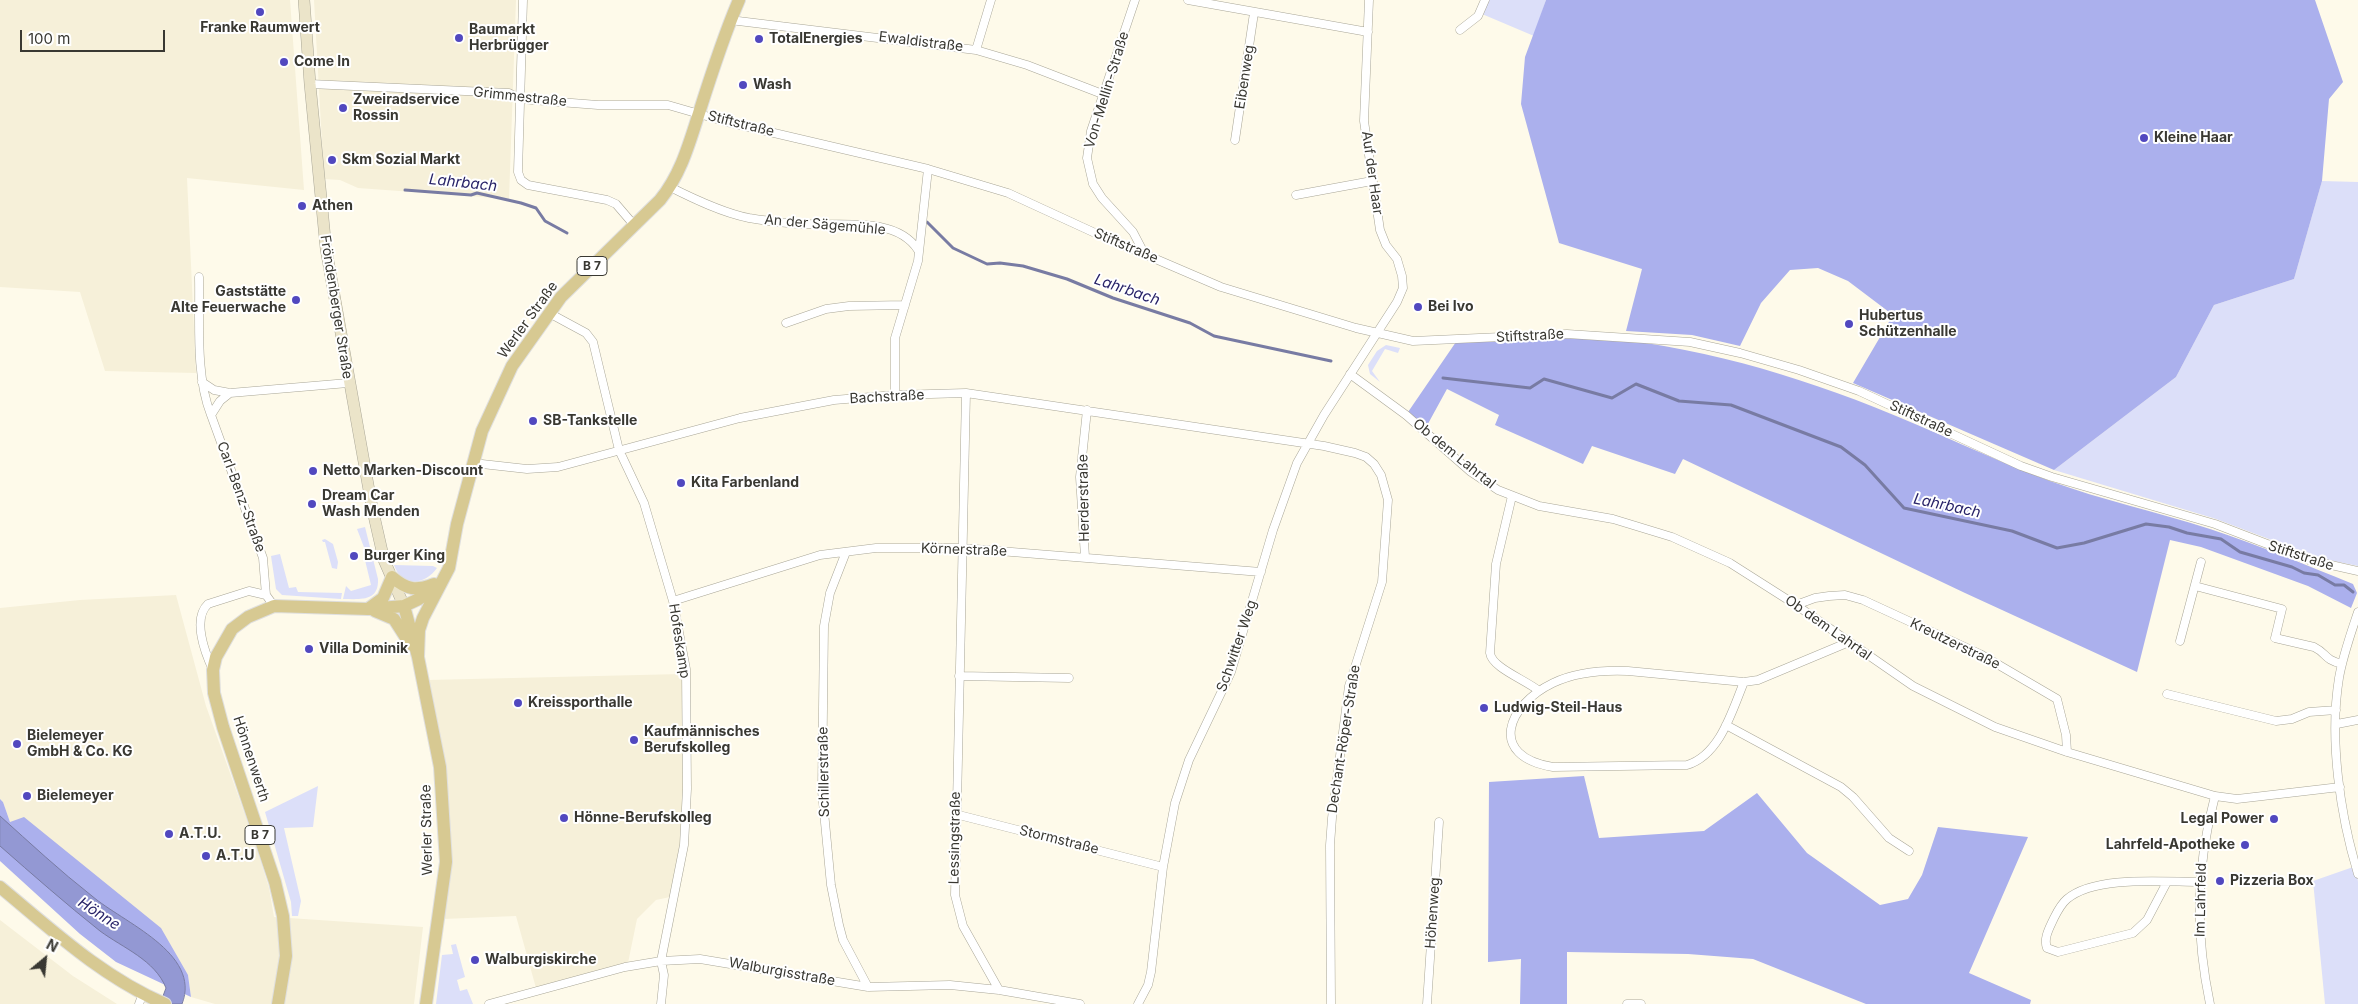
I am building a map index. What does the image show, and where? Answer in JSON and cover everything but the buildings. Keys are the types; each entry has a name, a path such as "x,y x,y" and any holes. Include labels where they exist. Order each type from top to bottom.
{"main road":[{"name":"Fröndenberger Straße","path":"304,0 326,249 348,383 384,560 404,606"},
{"name":"Werler Straße","path":"418,656 419,630 423,618 449,568 472,463 482,431 512,366 561,297 670,188 686,156 730,20 739,0"},
{"path":"368,609 383,598 392,578 401,585 414,590 443,581"},
{"name":"B 7","path":"404,606 419,600 443,581"},
{"name":"Hönnenwerth","path":"278,1004 286,956 283,916 272,873 223,727 214,693 213,670 222,644 232,629 248,618 274,606 368,609 404,606"},
{"name":"Werler Straße","path":"404,606 418,656 440,767 446,862 426,1004"},
{"path":"368,609 394,619 418,656"},
{"path":"0,887 86,959 144,998 165,1004"}],"street":[{"path":"523,0 518,172 521,180 528,185 607,200 616,204 634,225"},
{"path":"976,50 991,0"},
{"name":"Von-Mellin-Straße","path":"1135,0 1087,147 1088,170 1093,184 1102,198 1133,232 1144,253"},
{"path":"1188,0 1231,4 1254,13 1368,32"},
{"name":"Auf der Haar","path":"1369,0 1364,121 1380,230 1386,245 1401,268 1403,282 1401,295 1377,333"},
{"path":"1460,30 1478,16 1485,0"},
{"name":"Eibenweg","path":"1235,140 1254,13"},
{"name":"Ewaldistraße","path":"730,20 976,50 1027,64 1104,95"},
{"name":"Grimmestraße","path":"310,84 509,93 520,99 598,105 668,106 699,114"},
{"name":"Stiftstraße","path":"699,114 928,169 1008,193 1221,287 1377,333 1413,341 1568,334 1690,342 1740,353 1799,370 1859,391 2021,466 2052,477 2206,522 2309,560 2358,571"},
{"path":"895,395 895,338 918,261 928,169"},
{"path":"1296,195 1372,181"},
{"name":"An der Sägemühle","path":"670,188 748,217 805,224 864,225 885,228 912,240 918,250"},
{"name":"Carl-Benz-Straße","path":"199,277 202,382 205,401 264,558 266,595"},
{"path":"786,324 826,309 849,306 905,305"},
{"name":"Hofeskamp","path":"549,313 586,333 593,342 619,450 644,503 673,601 686,669 687,789 684,845 661,961 664,975 661,1004"},
{"name":"Schwitter Weg","path":"1138,1004 1148,985 1151,972 1162,867 1174,803 1182,779 1189,760 1231,672 1276,522 1306,444 1377,333"},
{"name":"Ob dem Lahrtal","path":"1350,374 1406,415 1471,472 1498,490 1539,506 1635,524 1672,537 1730,564 1796,605 1913,686 2011,734 2214,796 2237,799 2340,787"},
{"path":"202,382 214,390 230,393 348,383"},
{"path":"211,415 220,401 230,393"},
{"name":"Bachstraße","path":"472,463 527,468 558,467 740,418 834,400 895,395 966,393 1306,444"},
{"name":"Lessingstraße","path":"966,393 954,878 957,909 971,943 1000,990"},
{"name":"Herderstraße","path":"1085,557 1080,477 1087,410"},
{"name":"Dechant-Röper-Straße","path":"1306,444 1324,446 1366,457 1374,464 1381,475 1388,500 1382,582 1350,686 1332,818 1330,845 1331,1004"},
{"path":"1512,496 1496,564 1490,652 1494,663 1529,683 1539,691"},
{"name":"Körnerstraße","path":"673,601 820,555 876,548 962,548 1261,572"},
{"name":"Schillerstraße","path":"846,552 830,593 824,626 822,791 831,886 839,925 843,940 868,987"},
{"path":"2180,641 2201,562"},
{"path":"2195,586 2282,609 2275,638 2314,647 2328,660 2342,664"},
{"name":"Hönnenwerth","path":"213,670 205,653 201,618 205,608 215,602 249,591 266,595"},
{"path":"266,595 274,606"},
{"name":"Kreutzerstraße","path":"1796,605 1815,598 1852,596 1980,654 2057,698 2066,736 2067,752"},
{"path":"2358,612 2342,664 2336,710 2340,787 2358,874"},
{"path":"1744,682 1726,725 1704,756 1688,765 1553,767 1534,762 1517,751 1510,738 1513,720 1527,700 1556,682 1572,677 1613,670 1744,682 1758,680 1849,642"},
{"path":"959,676 1069,678"},
{"path":"2167,694 2276,721 2292,719 2309,712 2336,710"},
{"path":"2337,724 2358,720"},
{"path":"1726,725 1841,787 1853,797 1889,838 1909,851"},
{"name":"Im Lahrfeld","path":"2210,1004 2202,964 2200,882 2204,841 2214,796"},
{"name":"Stormstraße","path":"955,814 1162,867"},
{"name":"Höhenweg","path":"1427,1004 1439,822"},
{"path":"2166,882 2147,920 2133,933 2125,937 2058,952 2047,948 2048,932 2058,911 2068,898 2076,893 2110,883 2166,882 2200,882"},
{"name":"Walburgisstraße","path":"489,1004 625,967 661,961 700,959 868,987 950,985 1000,990 1080,1004"},
{"path":"1627,1004 1641,1004"}],"shaded area":[{"path":"0,0 290,0 304,190 187,178 196,373 105,371 80,292 0,287"},
{"path":"314,0 516,0 509,199 358,188 340,180 324,179"},
{"path":"1488,0 1546,0 1534,36 1482,14"},
{"path":"1546,0 2315,0 2343,82 2329,99 2322,181 2294,279 2214,305 2176,377 2054,470 1853,383 1893,315 1848,281 1818,268 1790,270 1761,303 1740,346 1692,335 1626,331 1642,269 1559,243 1521,104 1525,57"},
{"path":"2322,181 2358,182 2358,566 2319,558 2216,519 2054,470 2176,377 2214,305 2294,279"},
{"path":"1567,334 1646,343 1685,350 1724,358 1800,380 1896,416 2050,481 2210,529 2264,548 2353,584 2357,593 2351,608 2308,586 2201,547 2170,540 2137,672 1965,593 1683,459 1675,474 1592,446 1583,464 1495,425 1499,415 1447,389 1424,431 1406,415 1458,339"},
{"path":"1386,345 1400,348 1398,353 1385,349 1372,371 1380,382 1370,374 1368,365 1377,351"},
{"path":"365,527 378,579 377,586 375,592 367,598 343,599 346,586 351,591 371,585 364,556 367,555 357,529"},
{"path":"325,539 333,544 338,562 337,569 332,568 325,542 322,540"},
{"path":"280,554 289,588 296,587 298,592 342,593 341,599 282,595 276,589 271,556"},
{"path":"394,565 433,566 437,568 426,578 414,582 402,578"},
{"path":"176,595 206,706 253,837 269,888 274,917 423,927 414,1004 215,1004 191,997 188,975 10,822 3,802 0,799 0,608 80,600"},
{"name":"Hönne-Berufskolleg","path":"682,674 683,790 680,845 670,897 656,900 637,919 628,963 536,988 516,916 443,919 449,862 428,680"},
{"path":"1584,776 1599,838 1704,831 1757,793 1807,853 1880,905 1908,899 1922,875 1938,827 2028,837 1969,973 2031,1000 2030,1004 1866,1004 1753,959 1688,954 1567,952 1567,1004 1520,1004 1521,959 1488,962 1489,782"},
{"path":"318,786 313,827 284,828 301,901 298,916 292,916 291,902 265,812"},
{"path":"0,799 3,802 10,822 24,817 161,928 188,975 191,997 116,962 80,934 0,861"},
{"path":"2356,866 2358,882 2358,1004 2325,1004 2313,881"},
{"path":"0,920 73,976 117,1004 0,1004"},
{"path":"456,944 465,977 457,980 460,991 467,989 473,1004 436,1004 442,955 453,954 451,945"}],"water":[{"name":"Hönne","path":"0,816 80,886 105,906 139,928 170,954 181,969 185,986 182,1004 160,1004 166,988 161,978 146,962 100,931 0,846"}],"waterway":[{"name":"Lahrbach","path":"405,190 471,195 477,193 521,203 536,208 545,221 567,233"},
{"name":"Lahrbach","path":"927,222 953,248 987,264 1000,263 1023,266 1067,279 1113,298 1190,323 1214,336 1331,361"},
{"name":"Lahrbach","path":"1443,378 1530,388 1544,379 1612,398 1636,384 1679,401 1731,405 1841,447 1865,465 1904,508 2012,531 2057,548 2084,543 2146,524 2169,527 2187,533 2221,539 2240,552 2292,567 2304,573 2318,575 2335,585 2344,585 2353,592"}],"place":[{"name":"Franke Raumwert","path":"260,12"},
{"name":"Baumarkt Herbrügger","path":"459,38"},
{"name":"TotalEnergies","path":"759,39"},
{"name":"Come In","path":"284,62"},
{"name":"Wash","path":"743,85"},
{"name":"Zweiradservice Rossin","path":"343,108"},
{"name":"Kleine Haar","path":"2144,138"},
{"name":"Skm Sozial Markt","path":"332,160"},
{"name":"Athen","path":"302,206"},
{"name":"Gaststätte Alte Feuerwache","path":"296,300"},
{"name":"Bei Ivo","path":"1418,307"},
{"name":"Hubertus Schützenhalle","path":"1849,324"},
{"name":"SB-Tankstelle","path":"533,421"},
{"name":"Netto Marken-Discount","path":"313,471"},
{"name":"Kita Farbenland","path":"681,483"},
{"name":"Dream Car Wash Menden","path":"312,504"},
{"name":"Burger King","path":"354,556"},
{"name":"Villa Dominik","path":"309,649"},
{"name":"Kreissporthalle","path":"518,703"},
{"name":"Ludwig-Steil-Haus","path":"1484,708"},
{"name":"Kaufmännisches Berufskolleg","path":"634,740"},
{"name":"Bielemeyer GmbH & Co. KG","path":"17,744"},
{"name":"Bielemeyer","path":"27,796"},
{"name":"Hönne-Berufskolleg","path":"564,818"},
{"name":"Legal Power","path":"2274,819"},
{"name":"A.T.U.","path":"169,834"},
{"name":"Lahrfeld-Apotheke","path":"2245,845"},
{"name":"A.T.U","path":"206,856"},
{"name":"Pizzeria Box","path":"2220,881"},
{"name":"Walburgiskirche","path":"475,960"}]}
